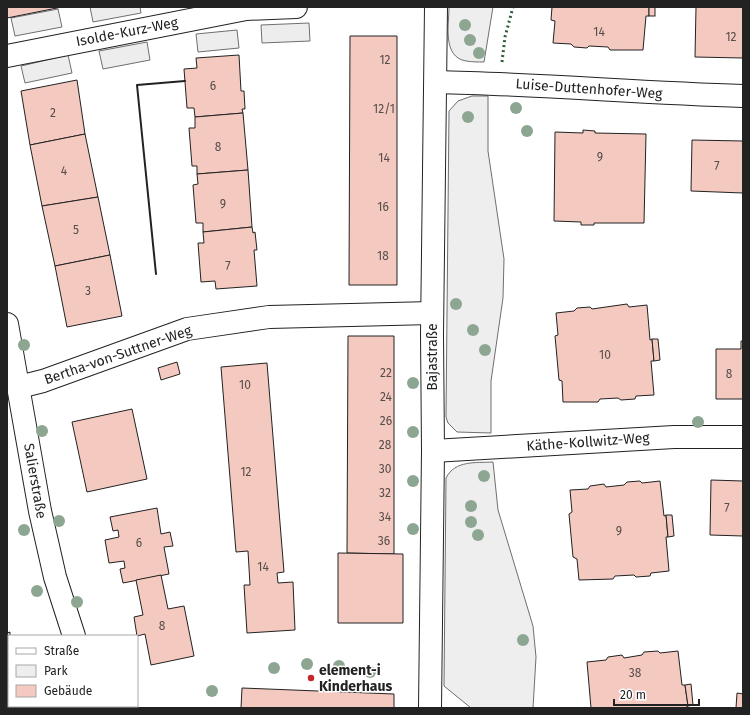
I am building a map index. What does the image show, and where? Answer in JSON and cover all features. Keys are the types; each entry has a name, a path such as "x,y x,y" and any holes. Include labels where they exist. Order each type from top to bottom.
{"street":[{"name":"Isolde-Kurz-Weg","path":"7,56 246,9 296,7"},
{"name":"Bajastraße","path":"430,708 433,451 432,313 436,7"},
{"name":"Luise-Duttenhofer-Weg","path":"436,82 492,83 665,94 743,96"},
{"name":"Bertha-von-Suttner-Weg","path":"19,387 43,382 187,329 269,317 432,313"},
{"name":"Salierstraße","path":"7,324 40,511 51,562 74,635"},
{"name":"Käthe-Kollwitz-Weg","path":"433,451 674,437 743,437"}],"green space":[{"path":"449,7 493,7 484,62 466,61 458,58 453,53 448,39"},
{"path":"472,96 488,96 488,151 504,259 503,298 491,381 491,433 457,432 448,423 446,417 449,111 458,101"},
{"path":"493,462 498,510 533,626 536,657 533,708 471,708 444,686 446,478 450,472 460,465"}],"shaded area":[{"path":"90,7 140,7 141,13 93,22"},
{"path":"58,9 62,27 15,36 11,18"},
{"path":"309,23 310,41 262,43 261,25"},
{"path":"237,30 239,48 198,52 196,34"},
{"path":"147,42 150,60 103,69 99,51"},
{"path":"68,55 72,73 25,83 21,66"}],"building":[{"path":"7,7 62,7 7,18"},
{"path":"552,7 649,7 649,16 646,16 643,50 610,50 608,47 589,46 587,48 574,47 571,44 553,43 555,21 551,20"},
{"path":"649,7 655,7 655,16 649,16"},
{"path":"696,7 743,7 743,58 695,57"},
{"path":"350,36 397,36 397,285 349,285"},
{"path":"239,55 241,91 244,91 245,109 242,109 243,113 195,117 194,108 187,108 184,69 197,68 196,58"},
{"path":"77,80 85,134 30,145 21,91"},
{"path":"243,113 248,170 197,174 197,166 192,166 189,128 195,128 195,117"},
{"path":"583,130 595,131 595,133 646,134 644,223 594,223 594,225 581,225 581,222 554,221 555,132 583,133"},
{"path":"85,134 98,197 42,206 30,145"},
{"path":"692,140 743,141 743,193 691,191"},
{"path":"248,170 252,227 203,232 203,223 196,223 193,185 198,184 197,174"},
{"path":"98,197 110,255 55,266 42,206"},
{"path":"252,227 253,233 255,232 257,250 254,250 257,286 216,289 215,281 201,282 198,243 204,243 203,232"},
{"path":"110,255 122,316 67,327 55,266"},
{"path":"627,304 629,307 647,305 650,340 652,339 654,361 651,361 654,395 636,396 635,399 600,399 598,402 563,402 562,381 559,380 555,336 558,335 556,313 574,311 577,308 590,307 592,309"},
{"path":"348,336 394,336 394,554 347,553"},
{"path":"652,339 658,339 660,360 654,361"},
{"path":"741,341 743,341 743,399 716,399 716,349 741,349"},
{"path":"177,362 180,374 161,380 158,368"},
{"path":"267,363 284,572 277,573 278,583 293,582 295,630 247,633 244,585 250,585 248,551 236,552 221,367"},
{"path":"132,409 147,479 87,492 72,422"},
{"path":"711,480 743,481 743,536 710,535"},
{"path":"640,481 642,483 660,481 664,516 666,515 669,571 651,573 650,576 615,576 613,579 579,580 577,559 573,557 569,514 572,512 570,490 588,489 590,486 604,484 606,487 624,485 627,482"},
{"path":"157,508 161,534 170,532 173,546 164,547 169,574 123,583 120,569 125,568 124,561 109,563 105,540 119,537 118,530 113,531 110,517"},
{"path":"666,515 672,515 674,536 668,537"},
{"path":"338,553 403,554 403,623 338,623"},
{"path":"161,575 168,609 184,606 194,656 151,665 145,634 137,635 134,617 143,615 136,580"},
{"path":"10,632 10,635 8,635 8,697 7,697 7,633"},
{"path":"658,651 660,653 678,651 682,685 685,685 688,706 685,708 591,708 587,662 606,660 608,657 622,655 624,658 642,655 644,652"},
{"path":"691,684 693,705 688,706 685,685"},
{"path":"242,688 394,694 394,708 241,708"},
{"path":"737,693 743,694 743,708 736,708"}],"hedge":[{"path":"502,62 505,37 513,7"}],"wall":[{"path":"156,274 137,85 185,81"}],"place":[{"name":"element-i Kinderhaus","path":"311,678"}]}
